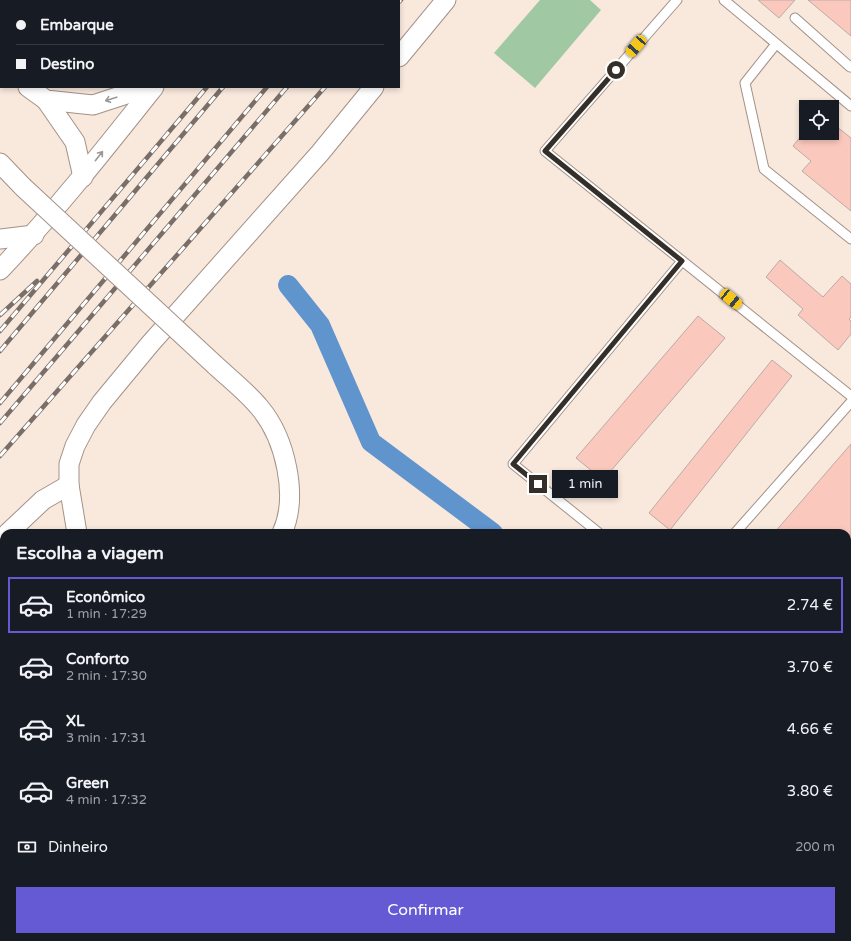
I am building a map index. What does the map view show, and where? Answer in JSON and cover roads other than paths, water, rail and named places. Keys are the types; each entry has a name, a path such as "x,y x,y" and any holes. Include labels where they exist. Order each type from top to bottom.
{"street":[{"path":"400,56 446,0"},
{"path":"29,88 46,100 75,142 83,177"},
{"path":"46,100 93,105 145,88"},
{"path":"0,270 34,235 83,177 153,88"},
{"path":"76,529 69,484 69,464 75,446 86,425 102,402 155,338 320,153 373,88"},
{"path":"0,163 260,408 274,429 284,454 288,477 289,504 284,529"},
{"path":"0,239 34,235"},
{"path":"12,529 43,500 69,484"}],"lane":[{"path":"677,0 545,151 851,396"},
{"path":"724,0 851,106"},
{"path":"794,18 850,67 851,66"},
{"path":"776,44 745,83 764,170 851,239"},
{"path":"594,529 513,464 682,261"},
{"path":"738,529 851,402"}],"waterway":[{"path":"288,285 320,325 371,442 488,529"}],"railway":[{"path":"0,331 206,88"},
{"path":"0,351 222,88"},
{"path":"0,403 266,88"},
{"path":"0,423 286,88"},
{"path":"0,456 324,88"},
{"path":"0,315 37,281"}]}
